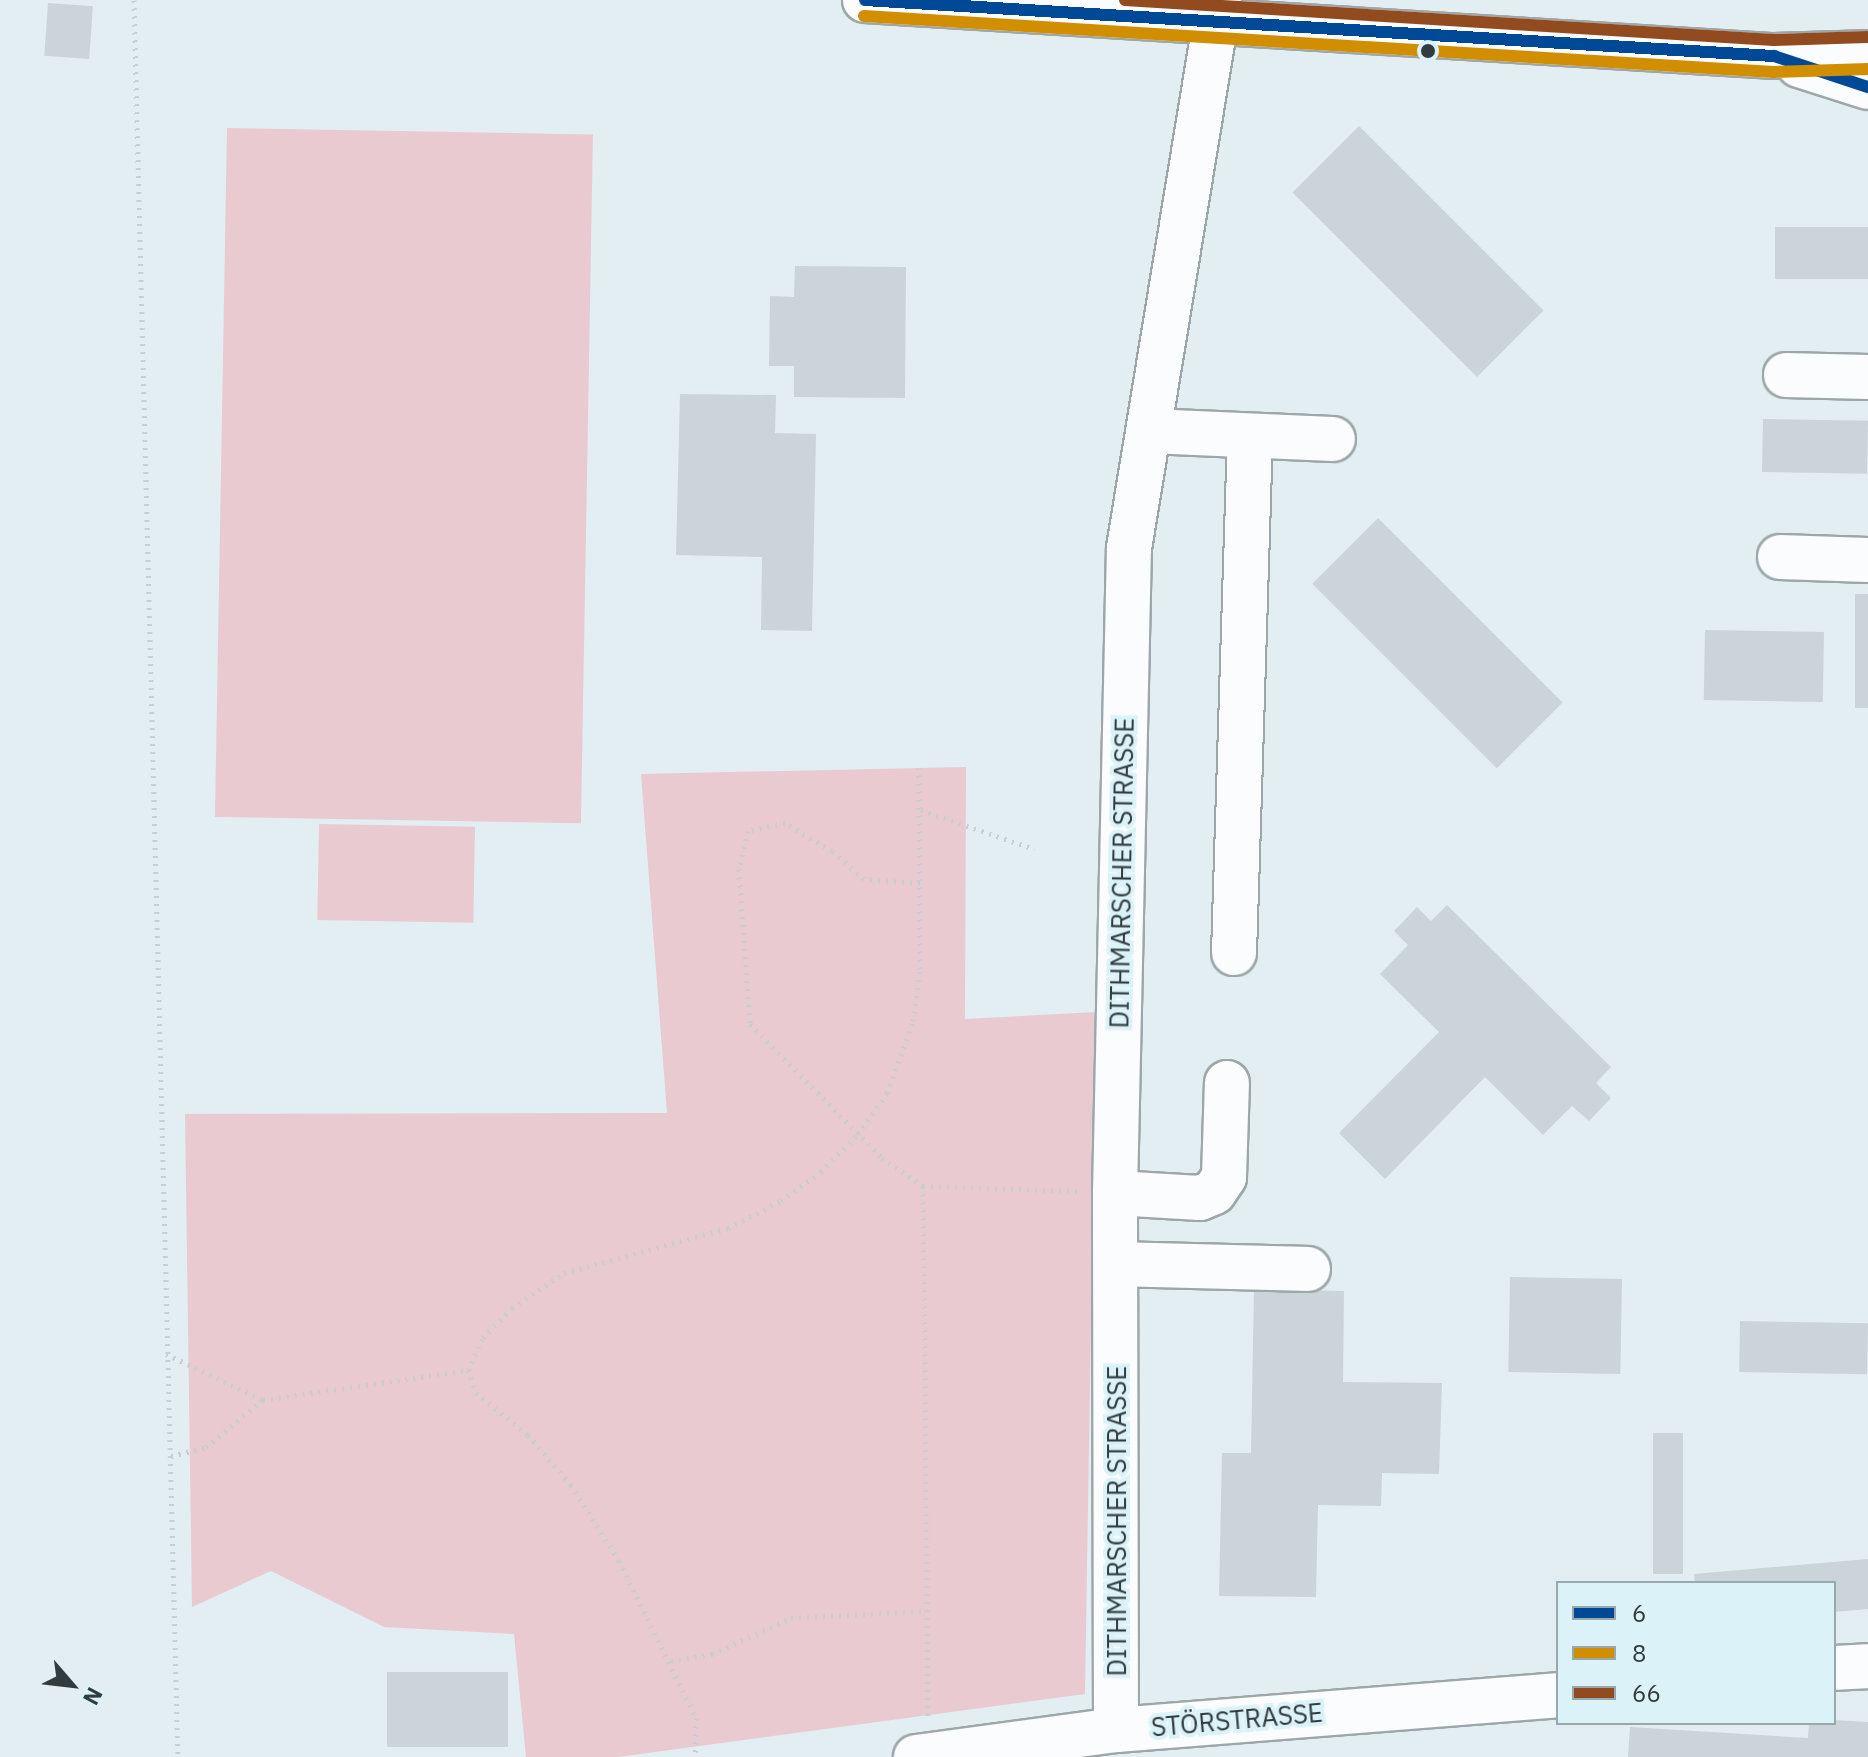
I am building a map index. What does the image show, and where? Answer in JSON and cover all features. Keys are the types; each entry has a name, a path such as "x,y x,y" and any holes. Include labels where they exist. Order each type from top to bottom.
{"street":[{"path":"865,0 1218,11 1774,56 1868,53"},
{"name":"DITHMARSCHER STRASSE","path":"1116,1730 1115,1193 1129,548 1218,11"},
{"path":"1774,56 1868,87"},
{"path":"1786,375 1868,377"},
{"path":"1149,431 1333,439"},
{"path":"1234,953 1250,436"},
{"path":"1780,557 1868,560"},
{"path":"1115,1193 1200,1198 1214,1192 1224,1177 1227,1083"},
{"path":"1116,1264 1308,1269"},
{"path":"1836,1668 1868,1666"},
{"name":"STÖRSTRASSE","path":"923,1756 1116,1730 1556,1695"}],"path":[{"path":"134,0 178,1757"},
{"path":"695,1757 696,1718 671,1661 619,1561 571,1485 528,1435 476,1393 468,1370 492,1328 564,1273 728,1228 781,1201 858,1134 887,1093 913,1021 920,969 919,768"},
{"path":"921,810 1034,849"},
{"path":"920,883 864,879 832,851 785,823 748,831 739,869 750,1024 858,1134 923,1186 1115,1193"},
{"path":"923,1186 923,1756"},
{"path":"166,1354 263,1400"},
{"path":"171,1456 206,1447 263,1400 468,1370"},
{"path":"671,1661 712,1654 791,1618 925,1611"}],"shaded area":[{"path":"227,128 593,134 581,823 215,817"},
{"path":"966,767 965,1019 1096,1012 1085,1694 618,1757 526,1757 514,1634 384,1627 271,1571 192,1607 185,1114 667,1113 641,774"},
{"path":"319,824 475,827 473,923 317,920"}],"building":[{"path":"48,3 93,6 89,59 44,56"},
{"path":"1359,126 1544,311 1477,377 1293,192"},
{"path":"1775,227 1868,227 1868,279 1775,279"},
{"path":"795,266 906,267 905,398 794,397 794,366 769,366 770,296 794,297"},
{"path":"680,394 776,395 775,433 816,434 812,631 761,630 762,557 676,555"},
{"path":"1763,419 1868,421 1867,474 1762,472"},
{"path":"1378,518 1563,703 1497,768 1312,584"},
{"path":"1855,594 1868,594 1868,708 1855,708"},
{"path":"1705,630 1824,632 1823,702 1704,700"},
{"path":"1447,905 1611,1067 1596,1083 1611,1098 1589,1121 1572,1106 1543,1135 1485,1077 1385,1179 1339,1133 1439,1032 1380,974 1408,945 1394,931 1417,907 1431,921"},
{"path":"1510,1277 1622,1279 1620,1374 1508,1372"},
{"path":"1254,1289 1344,1291 1343,1382 1442,1383 1439,1474 1382,1473 1381,1506 1318,1505 1316,1597 1219,1596 1222,1453 1251,1453"},
{"path":"1740,1321 1868,1323 1867,1374 1739,1372"},
{"path":"1653,1433 1683,1433 1683,1574 1653,1574"},
{"path":"1868,1559 1868,1609 1836,1612 1836,1581 1695,1581 1694,1574"},
{"path":"387,1672 508,1672 508,1747 387,1747"},
{"path":"1836,1720 1868,1722 1868,1757 1628,1757 1630,1727 1808,1738 1809,1725 1836,1725"}],"transit line":[{"name":"6","path":"865,0 1774,56 1868,87"},
{"name":"66","path":"1125,0 1774,40 1867,37"},
{"name":"8","path":"864,16 1773,72 1868,69"}]}
